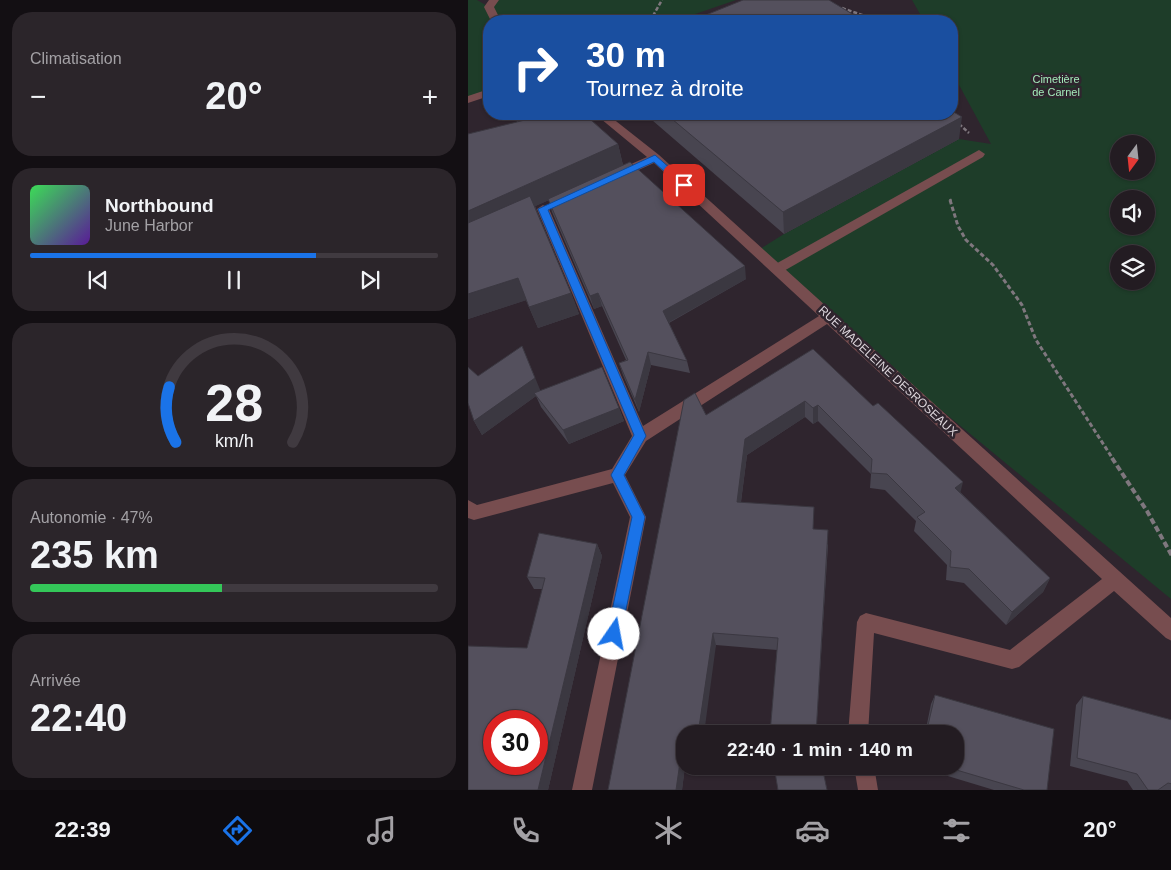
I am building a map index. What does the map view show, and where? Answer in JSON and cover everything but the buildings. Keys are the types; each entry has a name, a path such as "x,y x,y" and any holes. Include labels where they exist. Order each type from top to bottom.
{"street":[{"path":"493,15 489,7 494,0"},
{"path":"468,100 483,94"},
{"name":"RUE MADELEINE DESROSEAUX","path":"608,120 655,158 1172,632"},
{"path":"777,269 979,154"},
{"path":"603,182 655,158"},
{"path":"543,209 640,436"},
{"path":"468,507 474,513 617,475 640,436 828,316"},
{"path":"582,790 638,517 617,475"},
{"path":"859,725 866,622 1012,660 1114,580"},
{"path":"866,775 868,790"}],"path":[{"path":"653,15 662,0"},
{"path":"836,6 856,15"},
{"path":"949,195 958,226 966,240 993,264 1022,305 1036,340 1147,511 1172,556"}],"green space":[{"path":"468,0 477,0 489,7 494,0 736,0 692,15 483,15 483,94 468,100"},
{"name":"Cimetière de Carnel","path":"912,0 1171,0 1171,599 828,317 757,251 784,234 959,139 991,144 958,83 958,15 921,15"}],"route":[{"path":"614,634 638,517 617,475 640,436 543,209 655,158 684,185"}]}
